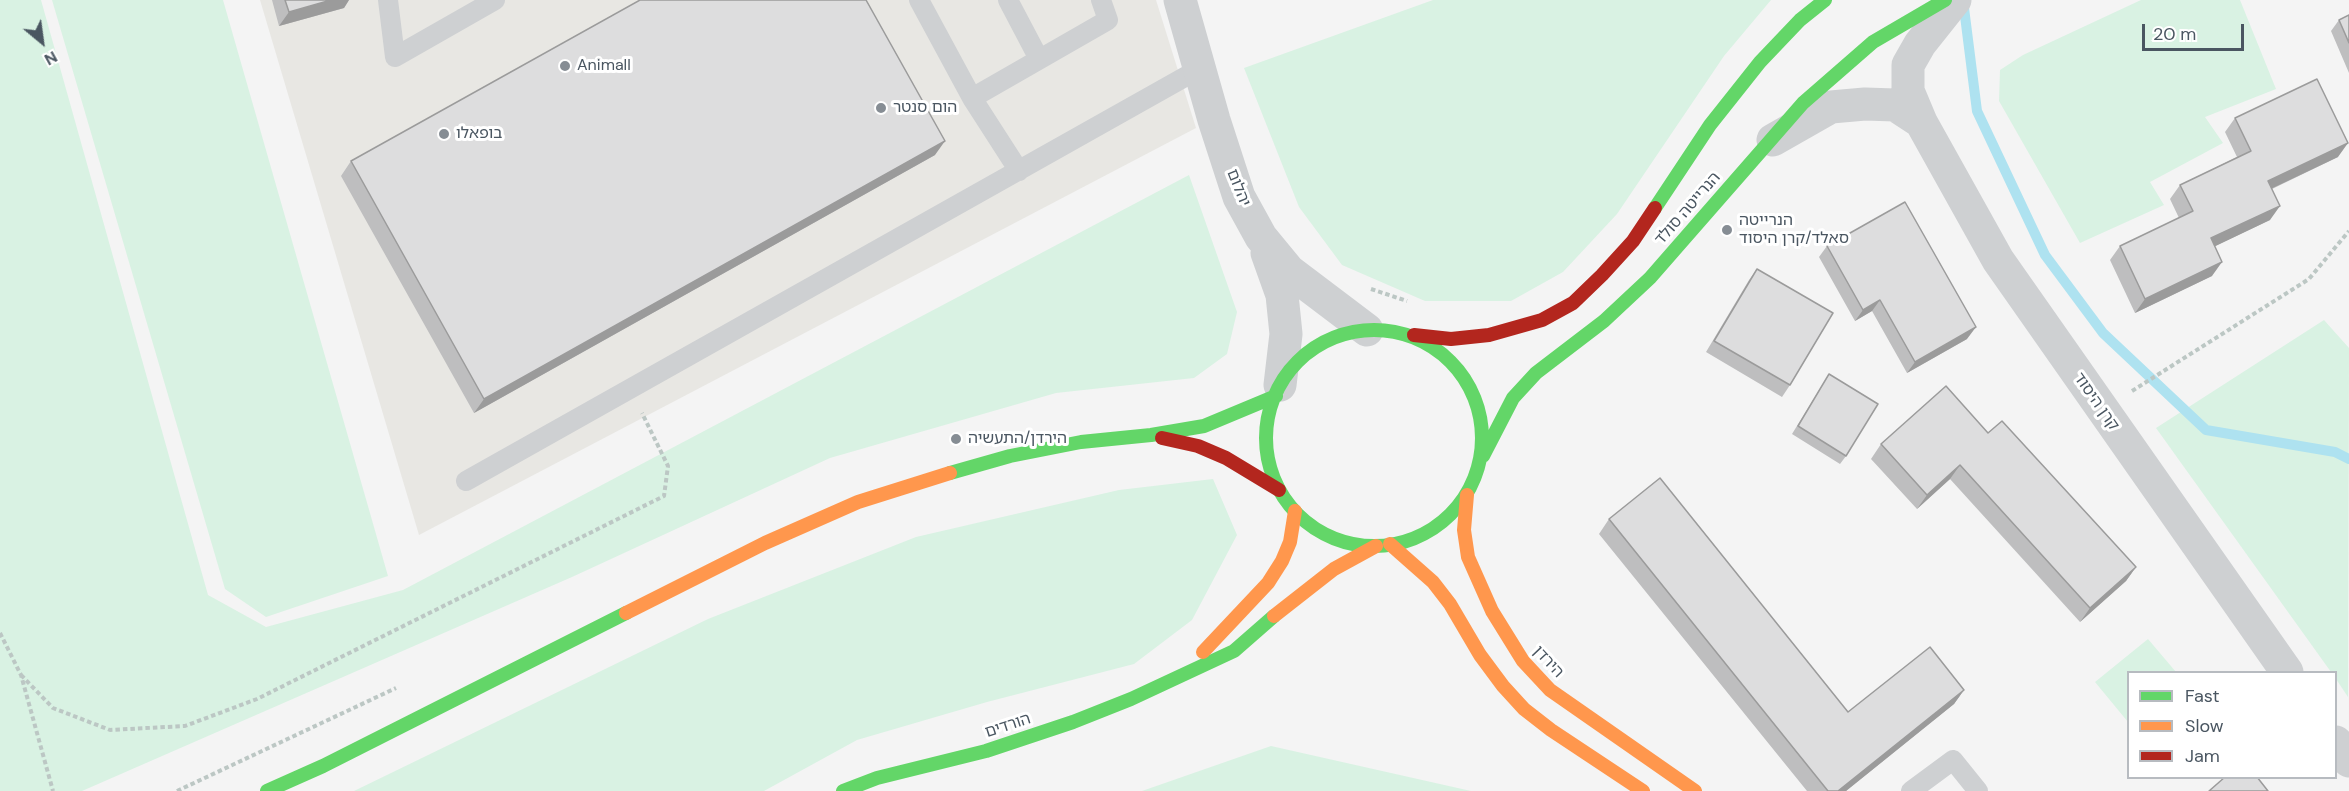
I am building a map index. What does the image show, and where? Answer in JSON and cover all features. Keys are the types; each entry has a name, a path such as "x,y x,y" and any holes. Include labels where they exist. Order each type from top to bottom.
{"main road":[{"name":"הנרייטה סולד","path":"1480,463 1513,398 1536,373 1604,321 1650,278 1803,103 1873,42 1946,0"},
{"name":"הנרייטה סולד","path":"1367,330 1450,339 1489,335 1542,320 1573,303 1633,241 1710,125 1760,63 1812,7"},
{"path":"1367,330 1332,339 1312,349 1303,357 1278,390 1268,418 1267,455 1279,490 1295,511 1310,525 1336,540 1376,546 1409,540 1431,530 1449,516 1467,495 1480,463 1483,435 1480,411 1462,373 1435,348 1402,334"},
{"path":"267,791 323,766 765,543 858,502 1010,456 1082,442 1151,435 1204,426 1278,390"},
{"path":"1151,435 1208,450 1226,458 1279,490"},
{"name":"הירדן","path":"1467,495 1464,530 1468,557 1492,611 1523,661 1550,690 1695,791"},
{"name":"הורדים","path":"1179,676 1268,583 1282,561 1290,542 1295,511"},
{"path":"1390,544 1433,582 1450,604 1480,655 1524,709 1551,730 1643,791"},
{"name":"הורדים","path":"843,791 877,778 986,751 1073,722 1131,699 1234,651 1296,597 1334,569 1376,546"}],"street":[{"name":"יהלום","path":"1180,0 1239,196 1261,237 1289,271 1367,330"},
{"name":"קרן היסוד","path":"1954,0 1920,44 1908,65 1908,92 1922,122 1998,260 2286,671"},
{"name":"קרן היסוד","path":"1769,142 1832,107 1865,104 1895,105 1922,122"},
{"path":"1261,237 1282,296 1286,334 1278,390"},
{"path":"2337,743 2349,761"}],"lane":[{"path":"388,0 395,57 495,0"},
{"path":"919,0 972,98 1019,171"},
{"path":"1008,0 1039,59"},
{"path":"972,98 1107,20 1101,0"},
{"path":"466,481 1199,69"},
{"path":"1911,791 1953,760 1978,791"}],"path":[{"path":"2102,411 2309,279 2349,231"},
{"path":"21,675 53,708 110,730 185,726 257,699 664,496 668,466 630,388"},
{"path":"0,633 21,675 53,791"}],"shaded area":[{"path":"260,0 1156,0 1196,128 419,535"}],"green space":[{"path":"0,0 41,0 208,595 266,627 403,590 1189,175 1237,312 1227,354 1194,378 1056,393 830,458 572,577 82,791 0,791"},
{"path":"52,0 223,0 388,576 266,617 225,589"},
{"path":"1433,0 1771,0 1724,56 1617,214 1563,272 1511,301 1425,301 1342,265 1299,207 1244,68"},
{"path":"2141,0 2240,0 2276,89 2205,117 2223,143 2150,182 2164,205 2080,243 1999,101 2000,70 2023,55"},
{"path":"2324,320 2349,348 2348,697 2337,680 2337,671 2330,671 2156,428"},
{"path":"1213,479 1237,535 1192,620 1134,664 987,702 857,740 764,791 354,791 708,619 916,537 1119,490"},
{"path":"2148,639 2175,671 2127,671 2127,721 2095,682"},
{"path":"1271,746 1471,791 1142,791"}],"building":[{"path":"285,0 331,0 289,12"},
{"path":"640,0 866,0 945,141 484,399 351,161"},
{"path":"2349,15 2349,43 2339,20"},
{"path":"2317,79 2348,143 2268,181 2280,206 2211,238 2222,262 2145,299 2120,246 2193,211 2180,185 2251,151 2235,118"},
{"path":"1905,202 1976,327 1915,362 1880,300 1863,310 1827,246"},
{"path":"1757,269 1833,313 1790,385 1714,341"},
{"path":"1829,374 1878,404 1846,456 1798,426"},
{"path":"1946,386 1988,433 2002,421 2136,567 2090,608 1960,465 1927,495 1881,444"},
{"path":"1660,478 1848,712 1930,647 1964,690 1838,791 1828,791 1609,519"},
{"path":"2223,779 2259,779 2268,791 2209,791"}],"waterway":[{"path":"1963,0 1977,111 2045,255 2103,333 2206,430 2335,452 2349,459"}],"traffic: fast":[{"path":"1655,208 1710,125 1760,62 1800,20 1825,0"},
{"path":"1483,456 1513,398 1536,373 1604,321 1650,278 1803,103 1873,42 1945,0"},
{"path":"1374,330 1395,332 1425,343 1450,362 1469,387 1480,417 1482,438 1480,459 1469,489 1450,514 1425,533 1395,544 1374,546 1353,544 1323,533 1298,514 1279,489 1268,459 1266,438 1268,417 1279,387 1298,362 1323,343 1353,332 1374,330"},
{"path":"950,473 1010,456 1081,442 1151,435 1204,426 1276,396"},
{"path":"267,791 323,766 626,613"},
{"path":"843,791 877,778 986,751 1073,722 1131,699 1234,651 1274,616"}],"traffic: slow":[{"path":"626,613 765,543 858,502 950,473"},
{"path":"1467,495 1464,530 1468,557 1492,611 1523,661 1550,690 1695,791"},
{"path":"1203,652 1268,583 1282,561 1290,542 1295,511"},
{"path":"1390,544 1433,582 1450,604 1480,655 1524,709 1551,730 1643,791"},
{"path":"1274,616 1334,569 1376,546"}],"traffic: jam":[{"path":"1414,335 1451,339 1489,335 1542,320 1573,303 1602,275 1633,241 1655,208"},
{"path":"1162,438 1198,446 1226,458 1279,490"}],"place":[{"name":"Animall","path":"565,66"},
{"name":"הום סנטר","path":"881,108"},
{"name":"בופאלו","path":"444,134"},
{"name":"הנרייטה סאלד/קרן היסוד","path":"1727,230"},
{"name":"הירדן/התעשיה","path":"956,439"}]}
